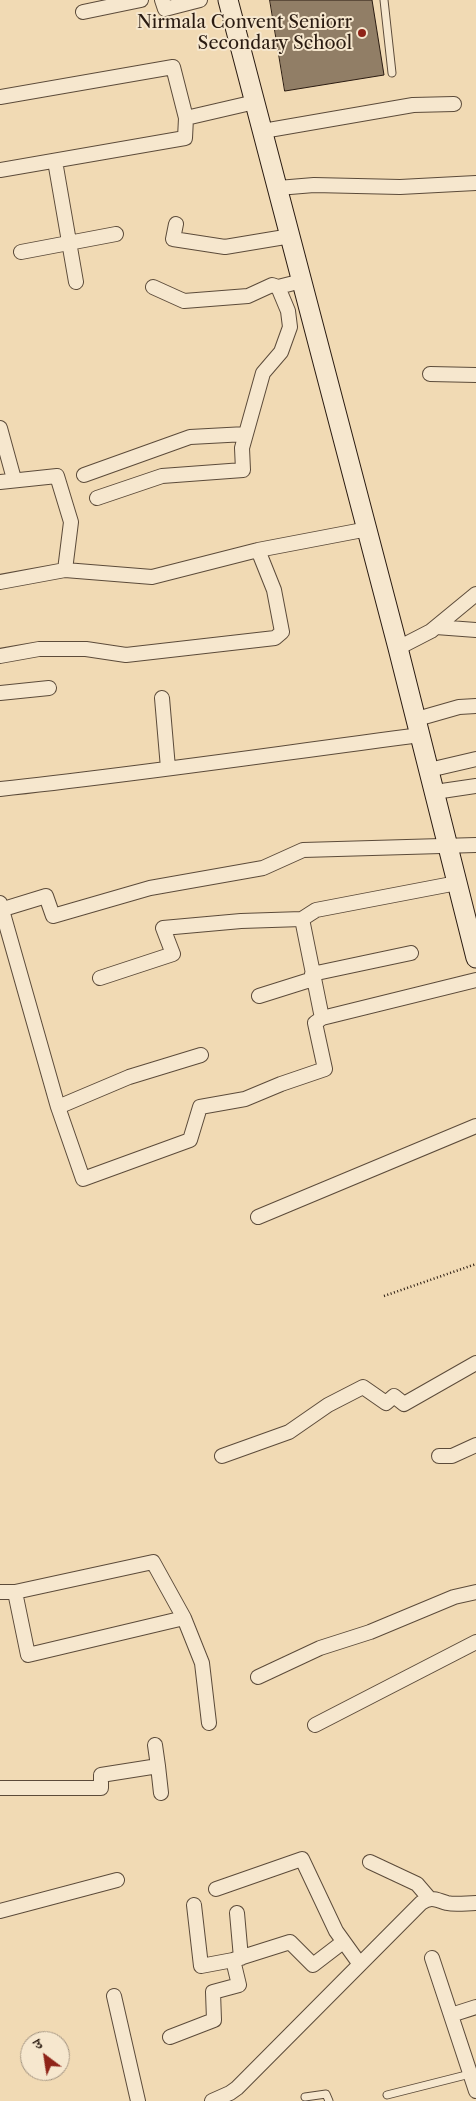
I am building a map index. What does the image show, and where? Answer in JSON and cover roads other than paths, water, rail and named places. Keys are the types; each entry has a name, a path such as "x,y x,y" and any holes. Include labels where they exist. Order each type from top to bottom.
{"main road":[{"path":"228,0 368,529 476,958"}],"street":[{"path":"83,12 141,0"},
{"path":"162,0 165,9 200,0"},
{"path":"0,97 173,67 186,118 185,138 0,170"},
{"path":"186,118 256,102"},
{"path":"263,131 413,105 454,104"},
{"path":"55,161 76,282"},
{"path":"278,188 314,184 400,187 476,183"},
{"path":"176,224 173,239 225,247 291,236"},
{"path":"21,252 116,234"},
{"path":"153,287 184,301 248,296 264,287 272,285 278,287 302,281"},
{"path":"97,498 162,476 243,470 242,448 263,373 281,352 290,327 288,310 278,287"},
{"path":"430,374 476,375"},
{"path":"0,428 7,480 57,476 72,522 65,570"},
{"path":"84,475 190,437 246,434"},
{"path":"0,582 65,570 152,577 258,550 368,529"},
{"path":"0,656 39,649 86,649 126,655 275,638 282,632 274,590 258,550"},
{"path":"398,648 436,627 476,594"},
{"path":"436,627 476,630"},
{"path":"0,693 49,688"},
{"path":"162,698 168,768"},
{"path":"0,789 123,776 419,727 459,707 476,706"},
{"path":"430,770 476,759"},
{"path":"435,792 476,786"},
{"path":"476,845 303,850 263,868 155,888 53,916 46,896 0,908 58,1107 83,1179 190,1140 200,1107 245,1099 325,1069 315,1023 322,1018 476,980"},
{"path":"100,978 172,954 163,928 241,920 302,919 316,910 457,883"},
{"path":"302,919 312,977 322,1018"},
{"path":"259,996 312,977 410,953"},
{"path":"58,1107 128,1077 201,1055"},
{"path":"258,1216 476,1126"},
{"path":"222,1456 289,1432 328,1405 363,1387 386,1403 394,1396 404,1404 476,1363"},
{"path":"439,1456 452,1456 476,1445"},
{"path":"0,1592 15,1592 153,1562 184,1618 202,1663 209,1724"},
{"path":"15,1592 28,1655 184,1618"},
{"path":"258,1677 320,1648 370,1632 454,1597 476,1592"},
{"path":"315,1725 476,1642"},
{"path":"155,1745 161,1793"},
{"path":"0,1788 101,1788 101,1775 158,1766"},
{"path":"216,1889 302,1859 343,1942 359,1963"},
{"path":"370,1862 417,1884 429,1898"},
{"path":"0,1911 117,1880"},
{"path":"212,2101 236,2088 413,1909 429,1898 439,1899 447,1903 476,1903"},
{"path":"194,1905 201,1966 237,1959 290,1942 313,1965 343,1942"},
{"path":"170,2036 214,2020 213,1992 239,1985 237,1913"},
{"path":"432,1958 476,2091"},
{"path":"114,1996 138,2101"},
{"path":"451,2015 476,2007"}],"lane":[{"path":"384,0 392,73"},
{"path":"387,2095 470,2074"},
{"path":"305,2097 326,2094 328,2101"}],"place":[{"name":"Nirmala Convent Seniorr Secondary School","path":"362,33"}]}
